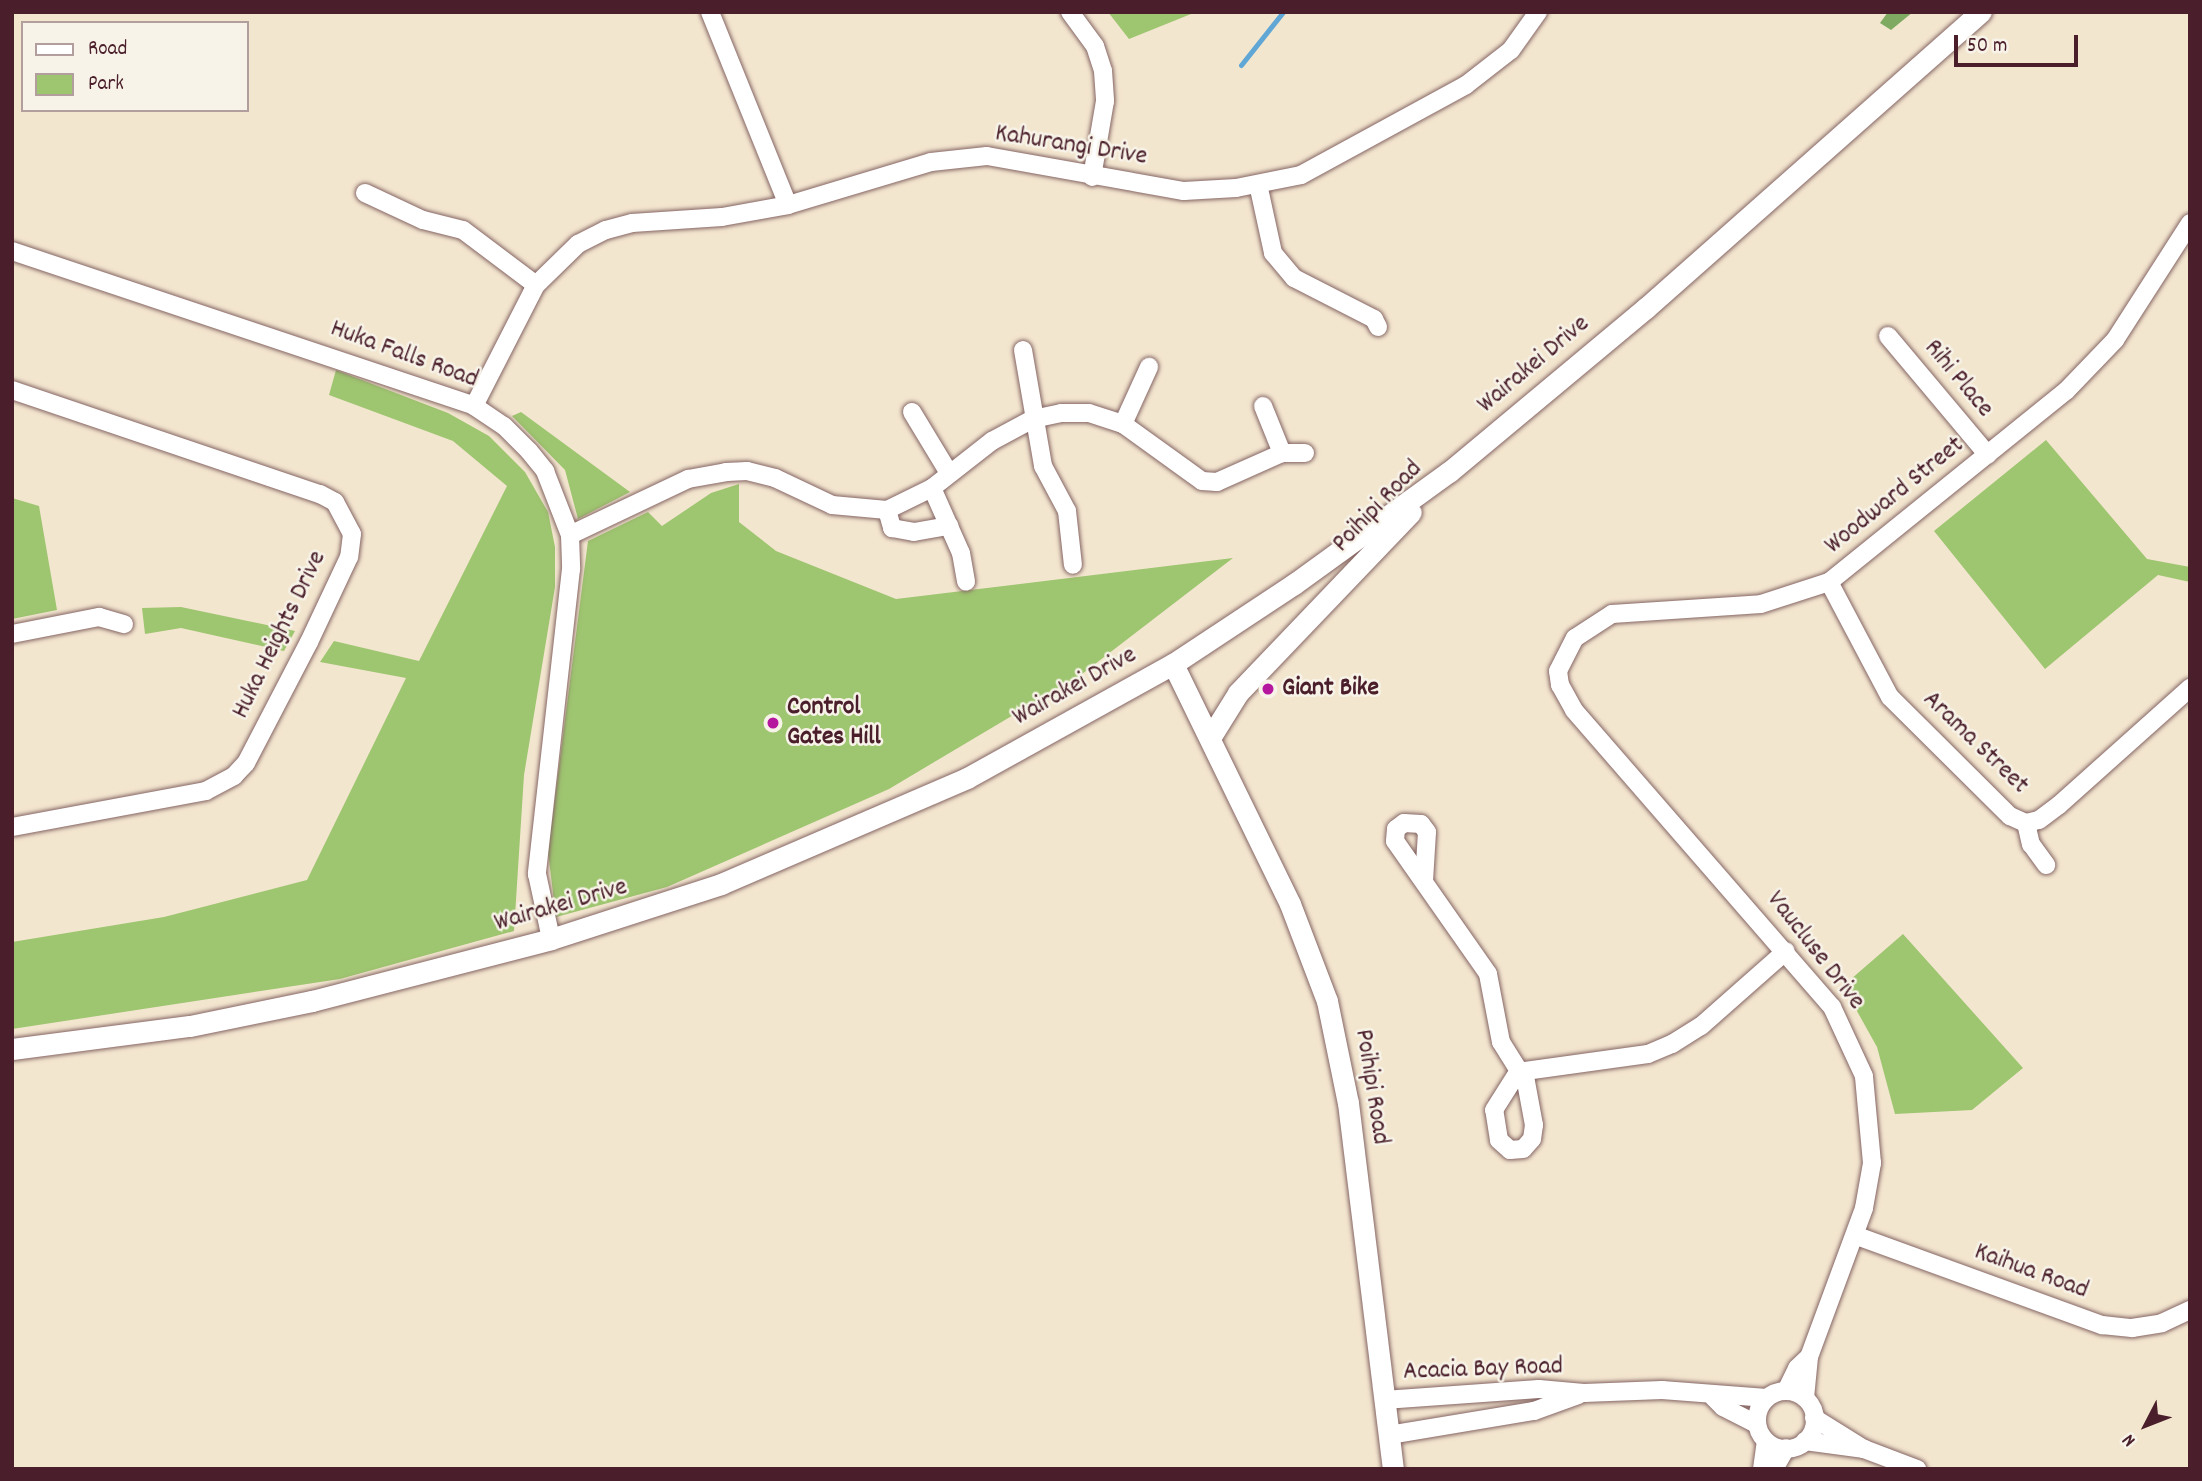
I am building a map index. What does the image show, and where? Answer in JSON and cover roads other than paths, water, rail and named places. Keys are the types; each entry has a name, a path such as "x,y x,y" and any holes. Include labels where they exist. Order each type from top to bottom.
{"main road":[{"name":"Wairakei Drive","path":"12,1049 190,1026 312,1001 551,939 642,913 831,840 967,778 1173,664 1449,472 1646,308 1981,12"},
{"name":"Poihipi Road","path":"1210,738 1238,693 1449,472"},
{"name":"Poihipi Road","path":"1173,664 1290,904 1327,1001 1348,1103 1393,1469"}],"street":[{"path":"710,12 788,205"},
{"path":"1070,12 1095,46 1103,71 1105,101 1092,177"},
{"name":"Kahurangi Drive","path":"474,406 536,285 578,244 606,230 632,223 722,217 788,205 931,162 986,156 1092,177 1184,191 1258,184 1301,175 1421,113 1511,50 1538,12"},
{"path":"1258,184 1273,253 1294,278 1374,319 1378,327"},
{"path":"365,193 423,220 463,230 536,285"},
{"name":"Woodward Street","path":"1558,671 1575,639 1612,614 1761,604 1829,582 2066,391 2115,340 2190,223"},
{"name":"Huka Falls Road","path":"12,251 474,406 504,426 545,471 570,535 571,569 537,874 551,939"},
{"name":"Rihi Place","path":"1888,336 1988,456"},
{"path":"1023,350 1043,466 1067,512 1073,565"},
{"path":"1124,424 1149,367"},
{"name":"Huka Heights Drive","path":"12,390 320,494 335,502 352,534 349,557 309,642 246,763 234,776 206,791 12,827"},
{"path":"1263,406 1282,453"},
{"path":"912,412 948,473"},
{"path":"570,535 688,479 726,472 747,471 775,478 832,505 887,510 932,488 948,473 1033,419 1061,413 1089,413 1124,424 1202,481 1217,482 1282,453 1305,453"},
{"path":"932,488 949,526 966,582"},
{"path":"887,510 892,528 914,532 949,526"},
{"name":"Arama Street","path":"1829,582 1890,697 2010,817 2026,822 2039,820 2060,805 2190,688"},
{"path":"12,634 99,618 124,624"},
{"name":"Vaucluse Drive","path":"1558,671 1560,685 1574,710 1832,1007 1864,1076 1872,1163 1857,1236 1809,1357 1786,1391"},
{"path":"2026,822 2031,844 2046,865"},
{"path":"1424,881 1488,974 1501,1042 1518,1072 1647,1054 1672,1044 1700,1026 1786,951"},
{"name":"Kaihua Road","path":"1857,1236 2102,1325 2132,1328 2162,1323 2190,1310"},
{"name":"Vaucluse Drive","path":"1805,1398 1809,1357"},
{"name":"Acacia Bay Road","path":"1384,1400 1539,1389 1584,1393 1661,1390 1713,1397 1767,1398 1786,1391"},
{"path":"1786,1391 1805,1398 1814,1418 1864,1449 1917,1469"},
{"name":"Acacia Bay Road","path":"1389,1435 1534,1411 1584,1393"},
{"name":"Acacia Bay Road","path":"1713,1397 1723,1407 1757,1424"},
{"path":"1762,1469 1766,1441 1757,1424 1767,1398"},
{"path":"1805,1441 1814,1418"},
{"path":"1766,1441 1786,1448 1805,1441 1864,1449"},
{"path":"1774,1469 1786,1448"}],"waterway":[{"path":"1241,65 1283,12"}],"place":[{"name":"Giant Bike","path":"1268,689"},
{"name":"Control Gates Hill","path":"773,723"}]}
